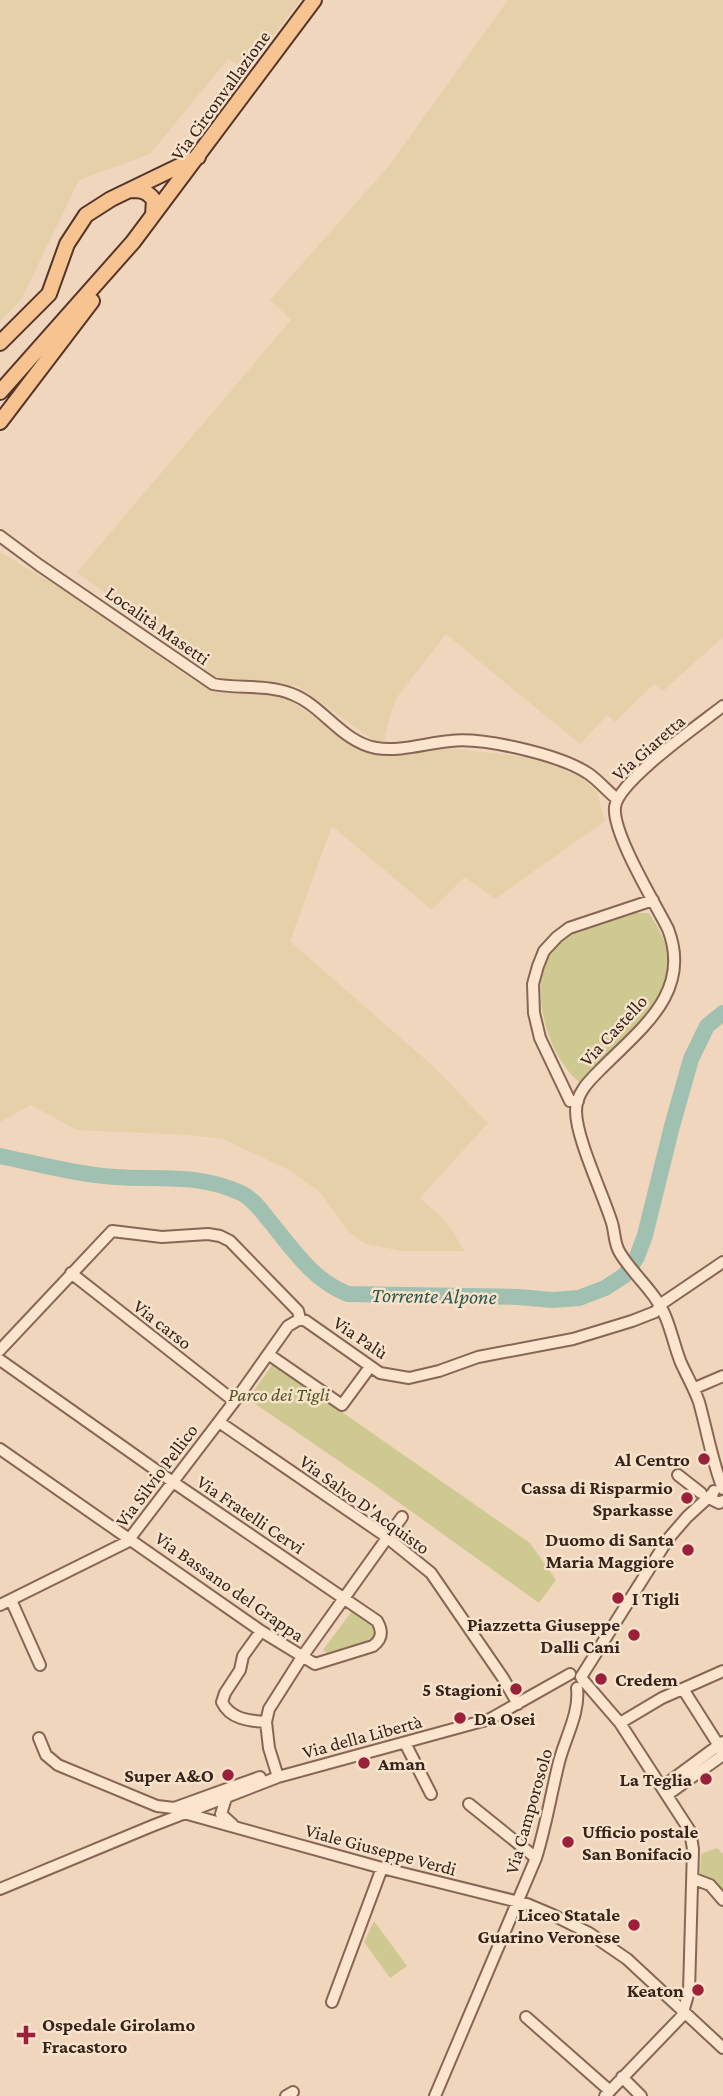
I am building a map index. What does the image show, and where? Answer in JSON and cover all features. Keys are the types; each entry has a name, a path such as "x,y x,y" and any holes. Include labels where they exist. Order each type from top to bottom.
{"main road":[{"name":"Via Circonvallazione","path":"133,242 314,0"},
{"path":"0,343 48,294 66,244 86,215 111,199 199,156"},
{"path":"131,190 141,190 154,200 152,217"},
{"path":"0,392 133,242"},
{"path":"0,422 116,269 133,242"}],"street":[{"name":"Località Masetti","path":"0,536 213,684 226,687 265,687 292,694 359,742 376,748 478,740 537,754 588,774 617,799"},
{"name":"Via Giaretta","path":"653,900 621,837 615,816 617,799 635,776 723,706"},
{"name":"Via Castello","path":"653,900 676,952 674,979 669,990 634,1036 586,1085 578,1101 570,1101 540,1038 534,1013 533,984 538,966 544,951 569,928 653,900"},
{"path":"578,1101 576,1112 580,1131 611,1218 618,1251 660,1306 681,1363 695,1388 716,1465 717,1497"},
{"name":"Via Palù","path":"71,1273 112,1231 162,1237 208,1234 230,1241 298,1311 300,1319 380,1373 398,1377 425,1376 478,1357 573,1339 610,1329 655,1312 723,1262"},
{"path":"0,1350 71,1273"},
{"name":"Via carso","path":"71,1273 234,1401"},
{"name":"Via Silvio Pellico","path":"5,1603 131,1539 288,1326 300,1319"},
{"path":"268,1354 342,1405 370,1367"},
{"name":"Via Fratelli Cervi","path":"0,1360 377,1621 381,1634 379,1641 373,1646 320,1664 302,1657"},
{"path":"695,1388 723,1376"},
{"name":"Via Salvo D'Acquisto","path":"219,1422 431,1573 503,1678 517,1704"},
{"name":"Via Bassano del Grappa","path":"0,1450 302,1657"},
{"path":"678,1475 717,1497"},
{"name":"Via Camporosolo","path":"435,2096 536,1858 560,1761 578,1704 577,1679 668,1539 694,1510 717,1497"},
{"path":"210,1801 277,1774 265,1722 269,1709 302,1657 402,1517"},
{"path":"5,1603 40,1665"},
{"path":"261,1631 243,1656 240,1670 222,1702 228,1712 265,1722"},
{"path":"620,1723 723,1671"},
{"path":"526,2017 607,2094 682,2016 689,1991 694,1879 690,1831 620,1723 593,1690 577,1679"},
{"name":"Via della Libertà","path":"0,1889 179,1811 226,1798 277,1774 490,1719 546,1686 577,1679"},
{"path":"664,1791 722,1749 683,1689"},
{"name":"Viale Giuseppe Verdi","path":"39,1738 46,1755 70,1772 157,1806 518,1903 553,1915 611,1946 723,2048"},
{"path":"405,1743 431,1794"},
{"path":"222,1814 226,1798"},
{"name":"Viale Giuseppe Verdi","path":"210,1801 235,1827"},
{"path":"469,1804 536,1858"},
{"path":"332,2002 382,1868"},
{"path":"694,1879 710,1885 723,1900"},
{"path":"622,2077 641,2096"}],"shaded area":[{"path":"0,0 301,0 247,70 228,59 150,154 79,180 21,300 0,321"},
{"path":"508,0 723,0 723,637 663,691 654,684 615,722 607,715 580,744 446,634 398,696 384,741 376,742 298,686 218,679 77,572 291,320 270,300 388,167"},
{"path":"0,552 87,604 205,687 259,692 290,700 359,750 391,756 450,748 541,759 582,778 597,792 605,821 495,899 465,877 432,910 332,826 290,941 433,1066 488,1123 420,1198 444,1219 465,1251 403,1251 365,1244 349,1232 319,1191 287,1169 223,1139 77,1130 31,1105 0,1122"}],"green space":[{"path":"636,913 649,913 661,934 669,957 668,975 651,1010 582,1084 569,1072 559,1056 544,1018 542,977 547,959 557,945 574,933"},
{"name":"Parco dei Tigli","path":"273,1364 530,1543 556,1580 539,1603 248,1399"},
{"path":"352,1611 375,1625 375,1640 332,1657 323,1650"},
{"path":"717,1848 723,1854 723,1891 717,1883 700,1876 701,1854"},
{"path":"374,1921 407,1966 390,1978 364,1942"}],"waterway":[{"name":"Torrente Alpone","path":"0,1156 100,1176 210,1182 241,1193 256,1204 313,1272 348,1294 553,1300 579,1298 605,1288 625,1275 637,1257 691,1059 707,1026 723,1013"}],"place":[{"name":"Al Centro","path":"704,1459"},
{"name":"Cassa di Risparmio Sparkasse","path":"687,1498"},
{"name":"Duomo di Santa Maria Maggiore","path":"688,1550"},
{"name":"I Tigli","path":"618,1598"},
{"name":"Piazzetta Giuseppe Dalli Cani","path":"634,1635"},
{"name":"Credem","path":"601,1679"},
{"name":"5 Stagioni","path":"516,1689"},
{"name":"Da Osei","path":"460,1718"},
{"name":"Aman","path":"364,1763"},
{"name":"Super A&O","path":"228,1775"},
{"name":"La Teglia","path":"706,1779"},
{"name":"Ufficio postale San Bonifacio","path":"568,1842"},
{"name":"Liceo Statale Guarino Veronese","path":"634,1925"},
{"name":"Keaton","path":"698,1990"},
{"name":"Ospedale Girolamo Fracastoro","path":"26,2035"}]}
